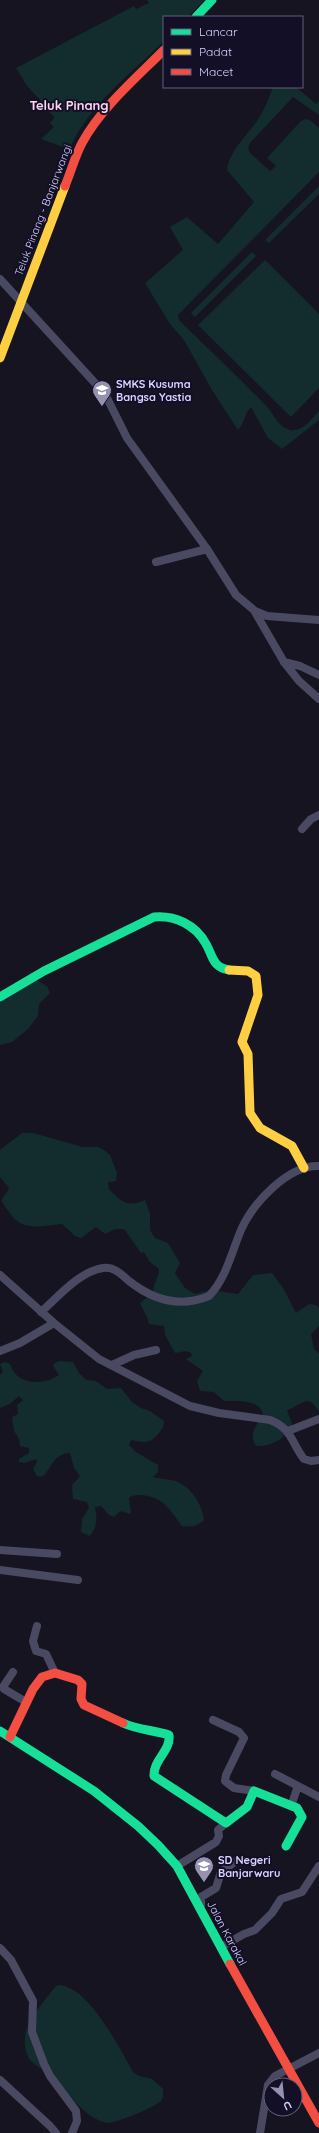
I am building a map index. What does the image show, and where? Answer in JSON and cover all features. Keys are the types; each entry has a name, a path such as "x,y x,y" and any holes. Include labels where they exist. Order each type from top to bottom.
{"street":[{"path":"197,16 212,0"},
{"name":"Teluk Pinang - Banjarwangi","path":"0,358 82,143 95,123 109,106 163,51"},
{"path":"0,279 22,301 105,394 127,438 207,549 230,588 255,611 284,662 299,681 319,699"},
{"path":"156,562 207,549"},
{"path":"255,611 274,617 319,620"},
{"path":"284,662 300,666 319,675"},
{"path":"302,830 311,819 319,815"},
{"path":"0,997 44,971 154,917 171,916 187,924 206,942 216,965 224,970 251,972 256,976 258,995 242,1042 248,1054 250,1113 260,1128 292,1146 304,1168"},
{"path":"42,1312 80,1279 91,1272 104,1267 115,1270 146,1293 162,1300 181,1302 209,1296 221,1278 248,1219 269,1191 282,1180 304,1168 319,1166"},
{"path":"0,1275 54,1323 99,1359 190,1406 219,1413 270,1420 278,1423 288,1431 304,1459 311,1461 319,1460"},
{"path":"0,1351 29,1338 54,1323"},
{"path":"112,1365 134,1355 156,1350"},
{"path":"288,1431 319,1419"},
{"path":"0,1550 58,1554"},
{"path":"0,1570 78,1580"},
{"path":"37,1626 33,1647 36,1651 46,1654 55,1673"},
{"path":"12,1672 3,1687 4,1690 26,1702"},
{"path":"10,1737 26,1702 42,1677 55,1673 81,1682 81,1699 84,1705 132,1727 154,1730 169,1735 169,1743 154,1769 154,1776 226,1823"},
{"path":"213,1720 239,1732 244,1738 226,1775 226,1781 234,1788 254,1791 299,1810 302,1817 286,1846"},
{"name":"Jalan Karakal","path":"0,1731 85,1784 115,1806 163,1849 177,1866 288,2069 319,2122"},
{"path":"275,1774 319,1797"},
{"path":"291,1806 298,1786"},
{"path":"177,1866 216,1842 219,1836 218,1830 247,1807 254,1791"},
{"path":"199,1907 201,1905 201,1897 216,1888 220,1874 236,1861"},
{"path":"221,1948 244,1934 255,1930 272,1913 278,1901 300,1893 316,1879 319,1866"},
{"path":"0,1948 11,1960 30,1995 33,2008 32,2032 44,2064 50,2076 76,2111 77,2121 72,2133"},
{"path":"260,2133 268,2085 275,2076 319,2053"},
{"path":"0,2080 56,2133"}],"green space":[{"path":"147,0 204,0 189,16 163,16 163,42 100,103 89,116 71,146 67,145 66,148 41,139 54,127 50,123 54,118 53,115 39,104 41,101 27,86 16,68 134,6 136,9 149,3"},
{"path":"273,88 297,88 316,104 319,101 319,115 293,97 250,143 248,148 250,153 270,171 276,166 267,158 300,122 305,119 310,120 319,128 319,172 178,315 179,320 259,398 283,427 290,430 299,429 307,424 319,411 319,420 282,449 268,438 251,407 238,430 212,390 184,340 170,324 145,283 183,250 170,227 187,217 218,244 254,202 227,170 231,156 255,124 267,103"},
{"path":"319,186 319,194 269,243 265,240"},
{"path":"252,252 256,256 195,317 191,313"},
{"path":"265,260 319,314 319,388 291,417 198,325"},
{"path":"33,978 47,986 50,993 39,1004 38,1016 28,1029 12,1042 0,1045 0,994"},
{"path":"22,1133 33,1133 83,1147 98,1147 110,1155 117,1173 116,1181 108,1182 109,1189 125,1202 134,1203 145,1200 150,1214 150,1230 155,1238 168,1243 180,1263 175,1273 185,1288 195,1294 211,1290 238,1294 253,1275 272,1273 283,1288 296,1313 309,1304 316,1305 319,1308 319,1326 311,1334 314,1349 319,1353 319,1412 315,1406 308,1401 287,1410 292,1424 286,1434 277,1441 267,1445 256,1446 253,1434 263,1414 261,1409 252,1403 241,1401 224,1401 214,1392 200,1391 197,1381 203,1371 186,1359 192,1356 191,1353 186,1351 175,1353 165,1335 164,1326 149,1324 148,1318 140,1303 153,1293 159,1269 149,1261 144,1252 141,1253 124,1229 115,1229 105,1234 96,1227 81,1238 75,1236 62,1224 32,1226 20,1223 5,1207 2,1199 9,1188 0,1177 0,1150"},
{"path":"59,1361 73,1362 79,1373 86,1380 96,1381 107,1389 121,1388 132,1402 141,1408 150,1411 164,1421 162,1429 156,1437 147,1442 131,1440 129,1445 136,1452 158,1465 158,1472 153,1477 178,1482 192,1493 199,1503 204,1520 193,1526 182,1526 161,1501 149,1496 136,1495 129,1498 131,1514 120,1511 114,1517 109,1515 101,1506 95,1507 96,1522 93,1532 90,1536 81,1532 82,1519 89,1508 87,1502 73,1499 72,1485 80,1476 74,1468 70,1453 64,1454 56,1459 42,1477 37,1476 33,1469 37,1462 36,1459 24,1463 19,1462 19,1459 29,1453 29,1448 20,1446 19,1439 14,1431 12,1417 18,1414 17,1405 23,1400 19,1396 10,1404 0,1408 0,1375 3,1372 0,1364 5,1362 10,1364 13,1371 24,1380 38,1382 53,1379 59,1375 53,1366"},
{"path":"58,1985 69,1988 81,1995 91,2006 111,2034 133,2072 139,2076 152,2079 163,2089 163,2097 161,2101 135,2115 111,2123 106,2123 89,2115 51,2076 31,2061 25,2047 26,2031 36,2012 54,1988"}],"traffic: fast":[{"path":"197,16 212,0"},
{"path":"0,997 44,971 154,917 177,920 197,931 202,937 216,964 223,969 229,970"},
{"path":"123,1723 169,1735 169,1741 156,1765 154,1776 226,1823 247,1807 254,1791 297,1808 302,1817 286,1846"},
{"path":"0,1731 94,1791 138,1826 158,1845 177,1866 230,1964"}],"traffic: slow":[{"path":"0,358 65,186"},
{"path":"229,970 248,971 256,976 258,995 242,1042 248,1054 250,1113 260,1128 292,1146 304,1168"}],"traffic: jam":[{"path":"65,186 82,143 90,130 120,94 163,51"},
{"path":"10,1737 33,1689 42,1677 55,1673 78,1680 82,1684 81,1699 84,1705 123,1723"},
{"path":"230,1964 319,2123"}],"place":[{"name":"SMKS Kusuma Bangsa Yastia","path":"102,407"},
{"name":"SD Negeri Banjarwaru","path":"204,1883"}],"district":[{"name":"Teluk Pinang","path":"69,105"}]}
